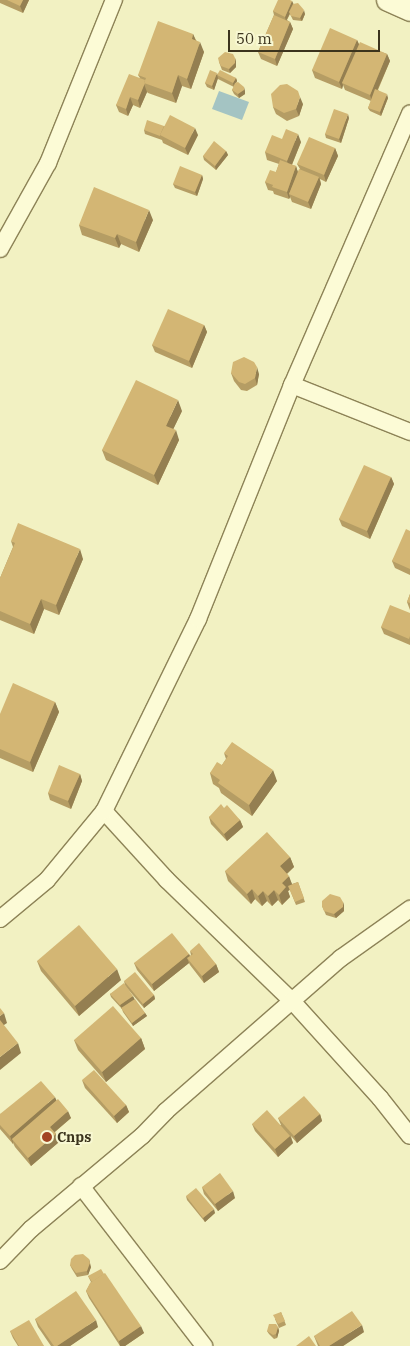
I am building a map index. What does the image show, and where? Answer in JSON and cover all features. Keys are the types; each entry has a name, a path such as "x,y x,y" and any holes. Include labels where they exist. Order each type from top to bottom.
{"street":[{"path":"0,249 48,163 114,0"},
{"path":"388,0 410,10"},
{"path":"0,919 47,880 104,811 198,619 292,385 410,114"},
{"path":"292,385 410,432"},
{"path":"104,811 167,880 294,1002 380,1098 410,1136"},
{"path":"0,1261 31,1229 142,1136 166,1111 294,1002 341,958 410,909"},
{"path":"81,1186 204,1346"}],"water":[{"path":"219,91 249,102 242,120 212,109"}],"building":[{"path":"7,0 23,0 20,6"},
{"path":"278,0 292,1 285,17 273,11"},
{"path":"298,3 304,10 300,18 291,16 289,12 293,4"},
{"path":"274,15 290,22 275,59 258,52"},
{"path":"158,21 193,34 192,39 200,42 187,79 178,75 172,93 144,83 146,78 138,75"},
{"path":"330,28 357,40 339,82 312,70"},
{"path":"360,42 387,54 370,95 342,83"},
{"path":"225,52 233,54 235,58 235,63 229,69 221,66 218,58"},
{"path":"210,70 217,73 212,86 205,83"},
{"path":"220,70 236,78 233,83 217,75"},
{"path":"129,74 145,80 145,83 138,100 130,97 126,109 116,105"},
{"path":"238,82 244,87 244,90 238,94 232,90 235,83"},
{"path":"287,84 298,91 300,97 296,109 284,113 273,107 271,94 280,85"},
{"path":"375,89 387,94 380,112 368,108"},
{"path":"334,109 348,114 339,139 325,134"},
{"path":"170,115 195,128 185,148 160,135"},
{"path":"147,120 164,126 160,136 144,130"},
{"path":"286,129 298,134 287,161 265,152 272,135 282,139"},
{"path":"309,137 335,148 324,175 297,164"},
{"path":"214,141 226,151 215,166 203,156"},
{"path":"280,160 296,166 287,192 272,187 273,185 265,182 270,170 276,172"},
{"path":"180,166 202,175 195,192 173,184"},
{"path":"299,169 319,177 308,202 289,194"},
{"path":"94,187 149,210 136,242 117,234 115,238 79,225"},
{"path":"168,309 204,325 189,361 152,345"},
{"path":"244,357 254,362 257,367 255,378 245,384 239,382 231,373 233,362"},
{"path":"136,380 178,400 166,426 176,430 154,475 102,450"},
{"path":"364,465 391,477 367,531 339,519"},
{"path":"18,523 80,549 56,605 41,599 30,624 0,611 0,578 15,543 11,541"},
{"path":"406,529 410,531 410,569 392,561"},
{"path":"390,605 410,613 409,639 381,627"},
{"path":"13,683 55,702 30,762 0,749 0,714"},
{"path":"232,742 273,770 249,805 218,783 220,780 210,773 217,762 222,765 228,756 224,753"},
{"path":"59,765 80,774 68,801 48,793"},
{"path":"221,804 224,808 227,805 240,820 224,834 209,817"},
{"path":"267,832 290,857 280,866 289,876 282,883 286,887 279,895 274,890 268,896 263,891 258,896 252,889 247,894 225,871"},
{"path":"298,882 304,898 295,902 288,886"},
{"path":"330,894 340,897 343,902 343,907 334,914 324,911 322,906 322,901"},
{"path":"79,925 117,969 75,1006 37,961"},
{"path":"172,933 189,954 152,984 134,963"},
{"path":"199,943 216,964 202,976 187,958 193,954 190,951"},
{"path":"135,972 154,995 143,1004 124,981"},
{"path":"124,983 133,996 120,1005 110,994"},
{"path":"135,999 145,1013 132,1023 121,1008"},
{"path":"113,1006 141,1038 102,1072 74,1040"},
{"path":"0,1008 4,1013 0,1016"},
{"path":"0,1020 18,1043 0,1057"},
{"path":"94,1070 126,1105 114,1116 82,1080"},
{"path":"41,1081 55,1097 10,1136 0,1125 0,1114"},
{"path":"304,1096 320,1114 294,1136 278,1118"},
{"path":"58,1099 68,1111 50,1127 56,1134 28,1158 12,1139"},
{"path":"267,1110 290,1136 275,1149 252,1124"},
{"path":"220,1173 233,1191 215,1204 202,1187"},
{"path":"196,1188 214,1209 203,1218 186,1196"},
{"path":"83,1254 89,1259 90,1263 87,1271 76,1273 70,1265 71,1259 75,1255"},
{"path":"101,1269 104,1274 92,1282 88,1276"},
{"path":"105,1273 141,1326 119,1341 86,1291 90,1283"},
{"path":"76,1291 96,1320 57,1346 54,1346 35,1319"},
{"path":"352,1311 362,1325 329,1346 320,1346 314,1336"},
{"path":"281,1312 285,1321 278,1324 273,1315"},
{"path":"29,1320 44,1346 19,1346 10,1331"},
{"path":"269,1324 276,1324 278,1327 276,1334 273,1335 267,1331"},
{"path":"309,1336 316,1346 296,1346"}],"place":[{"name":"Cnps","path":"47,1137"}]}
